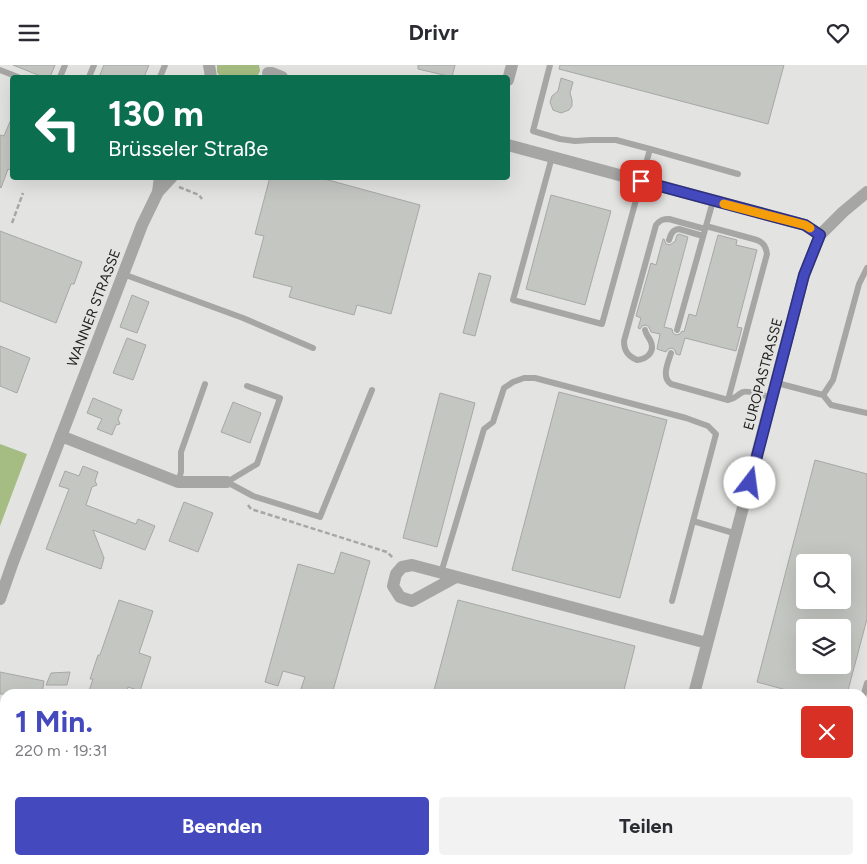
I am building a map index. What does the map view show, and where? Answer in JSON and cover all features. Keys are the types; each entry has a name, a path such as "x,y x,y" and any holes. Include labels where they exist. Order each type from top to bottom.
{"street":[{"path":"510,146 805,225 820,235"},
{"name":"WANNER STRASSE","path":"0,599 142,225 165,180"},
{"name":"EUROPASTRASSE","path":"695,689 804,275 820,235 867,191"},
{"path":"61,437 178,482 227,482"},
{"path":"0,558 13,562"},
{"path":"456,577 412,601 400,597 393,586 396,574 402,567 412,565 707,643"}],"lane":[{"path":"550,65 533,131 560,139 575,141 616,140 738,174"},
{"path":"0,70 13,75"},
{"path":"552,157 513,300 602,324 650,149"},
{"path":"678,330 713,201"},
{"path":"645,330 652,344 652,349 645,359 637,360 626,352 624,341 656,225 664,219 670,219 705,231"},
{"path":"669,240 672,232 675,230 705,231 757,240 762,242 766,249 767,254 728,400"},
{"path":"823,395 834,380 859,284 867,268"},
{"path":"123,274 244,318 313,348"},
{"path":"671,353 665,378 667,382 728,400 735,399 746,391 773,398"},
{"path":"441,573 484,429 493,422 504,388 524,378 535,378 686,418 708,426 716,435 672,601"},
{"path":"178,482 181,471 181,452 205,383"},
{"path":"777,383 823,395 831,405 867,413"},
{"path":"227,482 257,464 280,398 248,386"},
{"path":"227,482 253,496 320,517 372,389"},
{"path":"693,521 736,534"}],"path":[{"path":"169,180 182,189 199,195 202,199"},
{"path":"12,223 23,193"},
{"path":"245,502 252,509 387,552 402,567"}],"green space":[{"path":"217,65 259,65 260,71 258,75 219,75"},
{"path":"0,444 27,454 0,526"}],"building":[{"path":"13,65 55,65 51,75 38,75"},
{"path":"104,65 149,65 145,75 100,75"},
{"path":"418,65 455,65 452,75 444,75 418,69"},
{"path":"560,65 784,65 768,124 559,69"},
{"path":"561,78 573,82 570,93 572,106 569,110 561,113 553,110 550,102 552,96 558,91"},
{"path":"10,122 10,170 8,169 1,188 0,135 4,136"},
{"path":"269,180 328,180 420,205 391,314 357,305 354,315 289,297 292,287 253,277 264,236 255,234"},
{"path":"551,195 611,211 585,305 526,289"},
{"path":"0,231 82,262 56,323 0,301"},
{"path":"679,234 688,237 664,327 672,329 676,335 682,331 684,332 689,314 696,316 718,235 737,240 736,245 757,250 737,327 742,328 736,351 685,338 680,355 676,354 672,348 666,352 657,349 660,334 651,332 646,325 640,329 638,328 641,318 636,316 651,263 656,265 663,239 666,244 670,245 675,242"},
{"path":"479,273 491,276 475,336 463,333"},
{"path":"132,295 149,302 137,333 120,327"},
{"path":"127,338 146,345 133,380 113,373"},
{"path":"0,346 30,358 17,393 0,386"},
{"path":"559,392 667,420 620,598 512,570"},
{"path":"440,393 475,403 437,547 403,538"},
{"path":"93,398 122,410 118,419 120,424 116,425 112,435 97,429 102,419 87,413"},
{"path":"233,402 261,413 250,443 221,432"},
{"path":"815,460 867,474 867,619 848,689 783,689 757,682"},
{"path":"83,466 98,472 95,481 97,485 92,487 86,505 136,524 138,519 155,526 145,550 93,530 104,558 101,569 46,549 69,489 59,486 65,471 79,476"},
{"path":"184,502 213,513 198,552 169,541"},
{"path":"341,552 370,561 333,689 301,689 305,677 283,671 278,686 265,682 298,564 334,574"},
{"path":"119,600 153,611 139,653 151,657 141,689 128,687 127,689 90,689 93,679 90,679 98,655 100,655"},
{"path":"458,600 635,646 624,689 434,689"},
{"path":"0,672 44,681 43,689 0,689"},
{"path":"70,672 67,685 46,685 51,673"}],"slow traffic":[{"path":"724,204 805,225 810,228"}],"route":[{"path":"641,181 805,225 820,235 804,275 750,483"}]}
